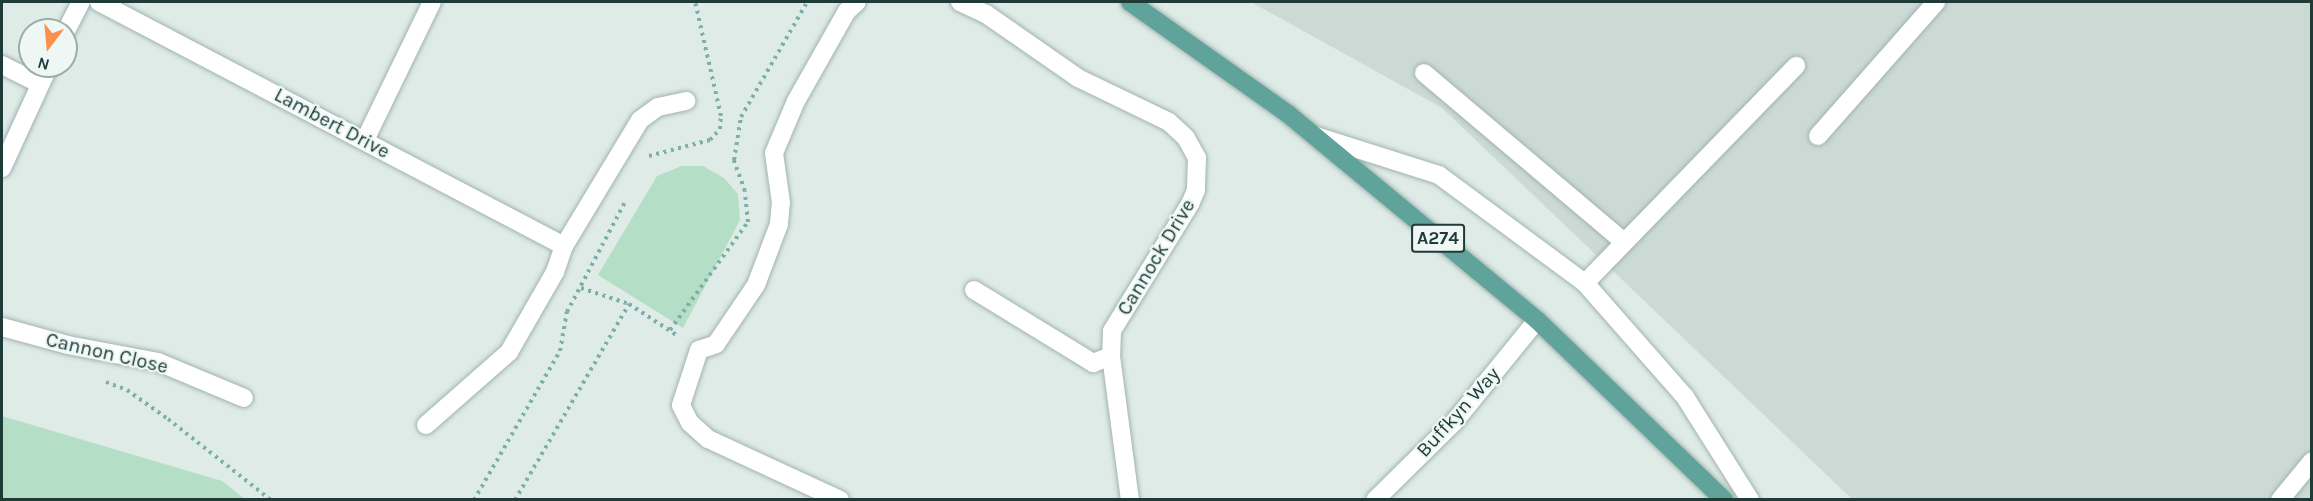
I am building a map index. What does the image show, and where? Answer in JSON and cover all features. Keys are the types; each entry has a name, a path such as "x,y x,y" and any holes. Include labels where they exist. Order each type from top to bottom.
{"main road":[{"name":"A274","path":"1130,2 1314,136 1537,320 1724,500"}],"street":[{"path":"73,18 81,2"},
{"name":"Lambert Drive","path":"99,2 564,246"},
{"path":"365,140 432,2"},
{"path":"840,500 708,439 690,423 681,405 699,350 716,344 756,285 779,224 781,203 774,153 796,101 847,11 857,2"},
{"name":"Cannock Drive","path":"960,2 986,14 1078,78 1168,122 1186,138 1197,158 1196,190 1112,331 1111,356 1130,500"},
{"path":"1818,136 1936,2"},
{"path":"2,65 40,84"},
{"path":"1585,283 1796,66"},
{"path":"1424,73 1624,242"},
{"path":"2,168 43,78"},
{"path":"426,425 509,352 555,272 564,246 607,171 640,120 658,107 686,101"},
{"path":"1314,136 1439,175 1585,283 1686,397 1750,500"},
{"path":"974,290 1093,363 1111,356"},
{"name":"Buffkyn Way","path":"1375,500 1455,421 1537,320"},
{"name":"Cannon Close","path":"2,327 68,345 158,362 244,398"},
{"path":"2280,500 2312,461"}],"path":[{"path":"644,167 649,156 710,140 720,129 721,116 695,2"},
{"path":"670,330 748,222 745,191 734,160 741,117 807,2"},
{"path":"474,500 560,351 567,312 628,197"},
{"path":"555,272 581,288 629,304 699,350"},
{"path":"515,500 629,304"},
{"path":"98,379 126,390 168,419 271,500"}],"shaded area":[{"path":"1251,2 2311,2 2311,499 1852,499 1442,108"}],"green space":[{"path":"682,166 703,166 724,178 738,194 740,220 683,328 598,275 657,176"},
{"path":"2,416 222,481 245,499 2,499"}]}
